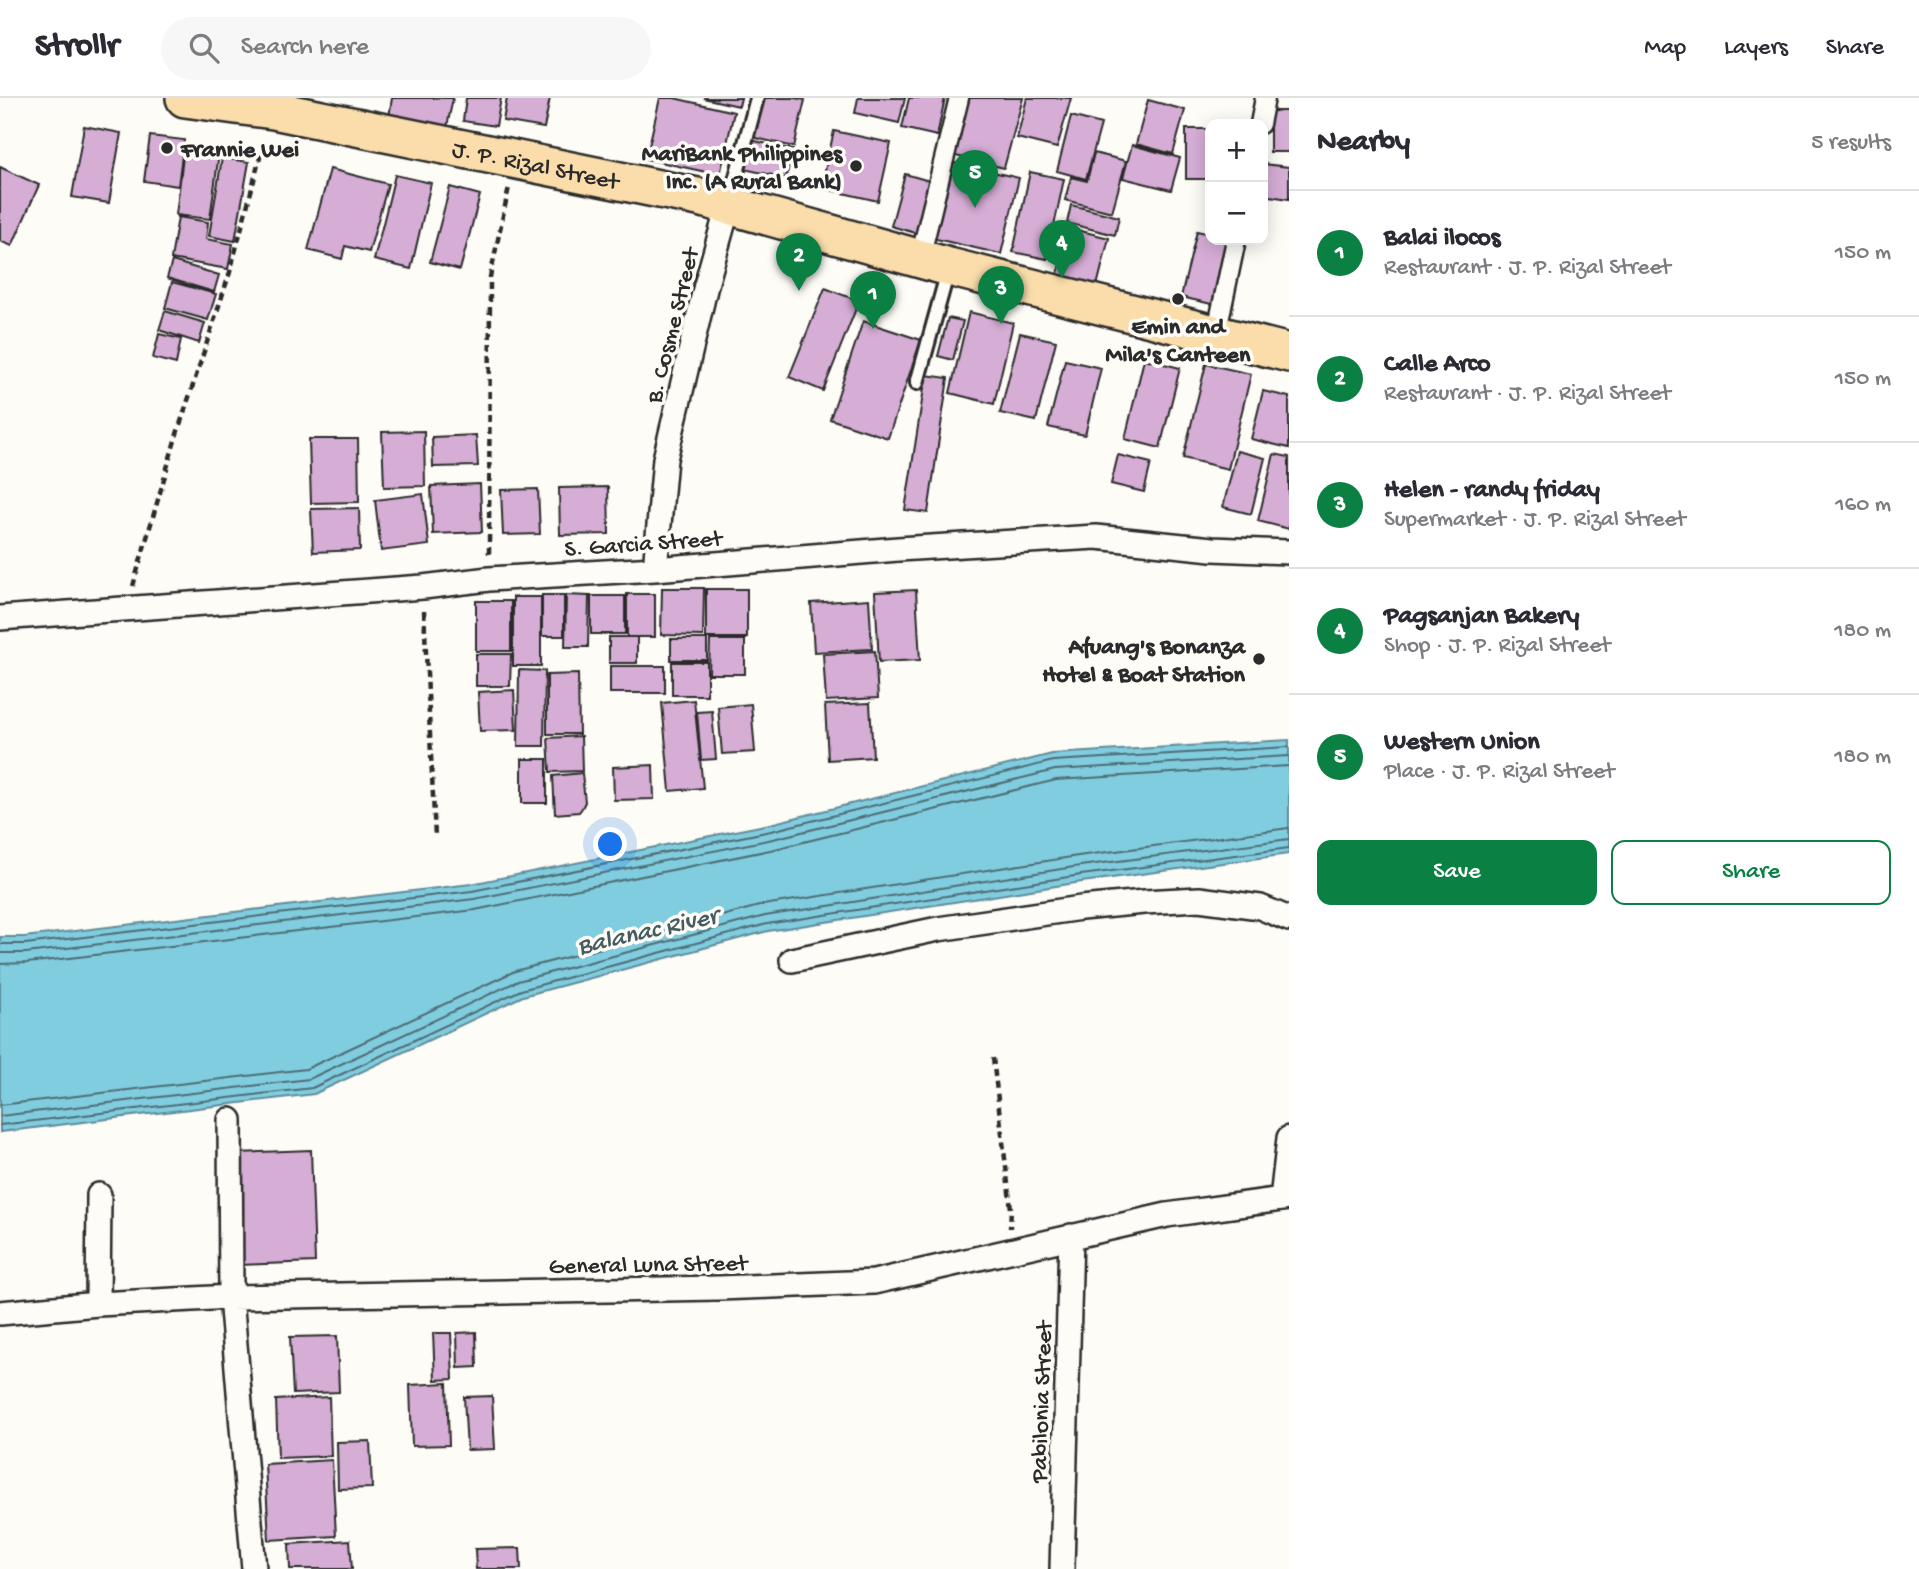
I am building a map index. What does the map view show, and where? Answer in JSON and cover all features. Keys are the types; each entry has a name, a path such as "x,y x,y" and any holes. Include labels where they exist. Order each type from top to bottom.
{"main road":[{"name":"J. P. Rizal Street","path":"186,98 273,110 703,198 934,262 1289,353"}],"street":[{"path":"934,262 960,98"},
{"path":"1261,119 1265,98"},
{"name":"B. Cosme Street","path":"655,569 665,459 706,285 728,207"},
{"path":"1216,335 1235,245"},
{"name":"S. Garcia Street","path":"0,618 423,587 489,579 1096,537 1212,549 1289,552"},
{"path":"792,960 938,929 1081,908 1144,902 1199,899 1260,907 1289,919"},
{"path":"230,1121 231,1297 254,1569"},
{"path":"1286,1198 1289,1139"},
{"path":"98,1304 99,1195"},
{"name":"General Luna Street","path":"0,1313 98,1304 231,1297 874,1282 1167,1215 1286,1198"},
{"name":"Pabilonia Street","path":"1062,1569 1071,1236"}],"lane":[{"name":"B. Cosme Street","path":"728,207 757,98"},
{"path":"918,383 934,262"}],"path":[{"path":"126,610 176,437 230,272 273,110"},
{"path":"489,579 490,276 515,159"},
{"path":"423,587 435,837"},
{"path":"993,1058 1011,1209 1008,1251"}],"water":[{"name":"Balanac River","path":"1289,740 1289,854 1082,882 768,931 523,996 314,1094 0,1132 0,937 24,937 471,884 770,824 1052,754"}],"building":[{"path":"392,98 453,98 447,127 389,117"},
{"path":"466,98 501,98 496,126 463,121"},
{"path":"507,98 550,98 544,128 503,121"},
{"path":"660,98 674,98 734,112 720,175 646,159"},
{"path":"703,98 741,98 739,106"},
{"path":"761,98 805,100 794,147 752,137"},
{"path":"858,98 905,98 899,123 855,113"},
{"path":"909,98 945,98 937,136 902,128"},
{"path":"967,98 1023,98 1004,168 952,155"},
{"path":"1027,98 1071,98 1057,148 1017,138"},
{"path":"1148,100 1185,110 1173,154 1136,144"},
{"path":"1270,111 1289,111 1289,152 1270,152"},
{"path":"1071,116 1101,124 1086,179 1057,171"},
{"path":"84,126 121,133 109,203 72,197"},
{"path":"1186,129 1205,129 1205,179 1186,179"},
{"name":"MariBank Philippines Inc. (A Rural Bank)","path":"834,131 891,143 878,201 821,188"},
{"path":"150,136 184,140 178,186 144,181"},
{"path":"751,140 793,150 786,178 744,169"},
{"path":"1132,145 1180,158 1171,190 1123,178"},
{"path":"184,148 219,153 210,219 176,215"},
{"path":"1094,153 1126,161 1112,212 1065,200 1071,177 1087,181"},
{"path":"222,158 249,162 235,241 209,236"},
{"path":"950,162 1019,178 1001,254 932,238"},
{"path":"1268,165 1289,167 1289,199 1268,196"},
{"path":"0,167 39,185 12,246 0,241"},
{"path":"330,169 388,184 369,252 345,246 342,259 308,250"},
{"path":"1030,172 1064,179 1047,259 1013,252"},
{"path":"905,174 933,182 919,234 891,226"},
{"path":"395,175 431,183 411,269 374,260"},
{"path":"450,187 480,195 460,270 430,262"},
{"path":"1071,205 1119,217 1115,235 1067,223"},
{"path":"178,217 208,222 206,239 233,244 228,269 171,259"},
{"path":"1069,228 1109,238 1097,286 1057,277"},
{"path":"1197,231 1205,233 1205,245 1230,245 1216,305 1181,297"},
{"path":"172,261 219,275 214,292 167,278"},
{"path":"172,282 216,294 208,320 165,308"},
{"path":"825,288 859,301 823,391 789,377"},
{"path":"165,311 205,323 199,343 159,330"},
{"path":"969,312 1013,323 994,404 950,393"},
{"path":"948,318 963,321 953,360 938,356"},
{"path":"863,321 921,340 888,438 830,419"},
{"path":"1020,333 1056,341 1036,421 1000,413"},
{"path":"159,334 181,339 176,364 153,358"},
{"path":"1144,359 1180,368 1160,448 1125,439"},
{"path":"1065,360 1101,368 1085,435 1048,427"},
{"path":"1206,364 1251,374 1228,469 1183,458"},
{"path":"926,375 948,378 928,513 905,510"},
{"path":"1263,391 1289,397 1289,448 1251,439"},
{"path":"424,431 425,486 384,487 382,432"},
{"path":"476,435 478,466 433,467 432,437"},
{"path":"309,439 358,439 359,502 311,503"},
{"path":"1237,451 1265,458 1251,514 1223,507"},
{"path":"1274,454 1289,457 1289,529 1258,521"},
{"path":"1118,455 1151,463 1144,492 1111,484"},
{"path":"480,484 482,532 433,534 431,486"},
{"path":"608,487 609,534 560,535 559,488"},
{"path":"538,489 540,534 503,535 501,490"},
{"path":"423,494 429,545 381,551 375,500"},
{"path":"359,508 360,550 313,552 311,509"},
{"path":"662,588 704,588 703,636 661,635"},
{"path":"706,589 747,589 747,638 706,638"},
{"path":"916,590 920,660 879,662 875,592"},
{"path":"627,594 655,594 655,637 627,637"},
{"path":"542,595 564,595 564,636 542,636"},
{"path":"566,595 589,596 588,647 565,647"},
{"path":"591,596 625,596 625,634 591,634"},
{"path":"513,597 541,597 541,666 513,666"},
{"path":"869,599 872,649 814,652 811,603"},
{"path":"476,601 511,601 511,651 476,651"},
{"path":"609,637 637,637 637,663 609,663"},
{"path":"671,639 707,639 707,660 671,660"},
{"path":"710,640 745,640 745,674 709,674"},
{"path":"875,651 878,698 826,701 823,654"},
{"path":"476,654 511,654 510,686 476,686"},
{"path":"672,662 707,662 707,695 672,695"},
{"path":"610,666 665,666 665,693 610,693"},
{"path":"519,670 545,671 544,746 518,746"},
{"path":"578,674 579,734 547,734 547,675"},
{"path":"514,690 516,730 480,731 478,692"},
{"path":"694,700 703,788 670,791 662,703"},
{"path":"870,703 873,757 828,760 825,705"},
{"path":"751,704 755,752 722,754 718,707"},
{"path":"712,711 716,759 701,760 697,712"},
{"path":"581,736 582,771 550,772 548,738"},
{"path":"522,759 547,759 547,803 522,803"},
{"path":"653,765 654,799 614,800 613,767"},
{"path":"582,773 585,802 582,808 579,812 555,814 553,776"},
{"path":"311,1150 315,1262 240,1265 236,1153"},
{"path":"476,1332 477,1367 458,1368 457,1333"},
{"path":"433,1333 451,1333 453,1379 435,1380"},
{"path":"337,1336 339,1392 293,1394 290,1337"},
{"path":"447,1383 449,1445 412,1446 410,1385"},
{"path":"492,1396 495,1449 467,1450 464,1397"},
{"path":"329,1397 331,1456 278,1458 276,1400"},
{"path":"370,1441 372,1488 338,1489 337,1442"},
{"path":"332,1460 336,1536 269,1540 265,1464"},
{"path":"350,1540 352,1569 290,1569 289,1544"},
{"path":"520,1548 521,1569 476,1569 475,1549"}],"place":[{"name":"Frannie Wei","path":"167,148"},
{"name":"MariBank Philippines Inc. (A Rural Bank)","path":"856,166"},
{"name":"Western Union","path":"975,208"},
{"name":"Pagsanjan Bakery","path":"1062,278"},
{"name":"Calle Arco","path":"799,291"},
{"name":"Emin and Mila's Canteen","path":"1178,299"},
{"name":"Helen - randy friday","path":"1001,324"},
{"name":"Balai ilocos","path":"873,329"},
{"name":"Afuang's Bonanza Hotel & Boat Station","path":"1259,659"}]}
